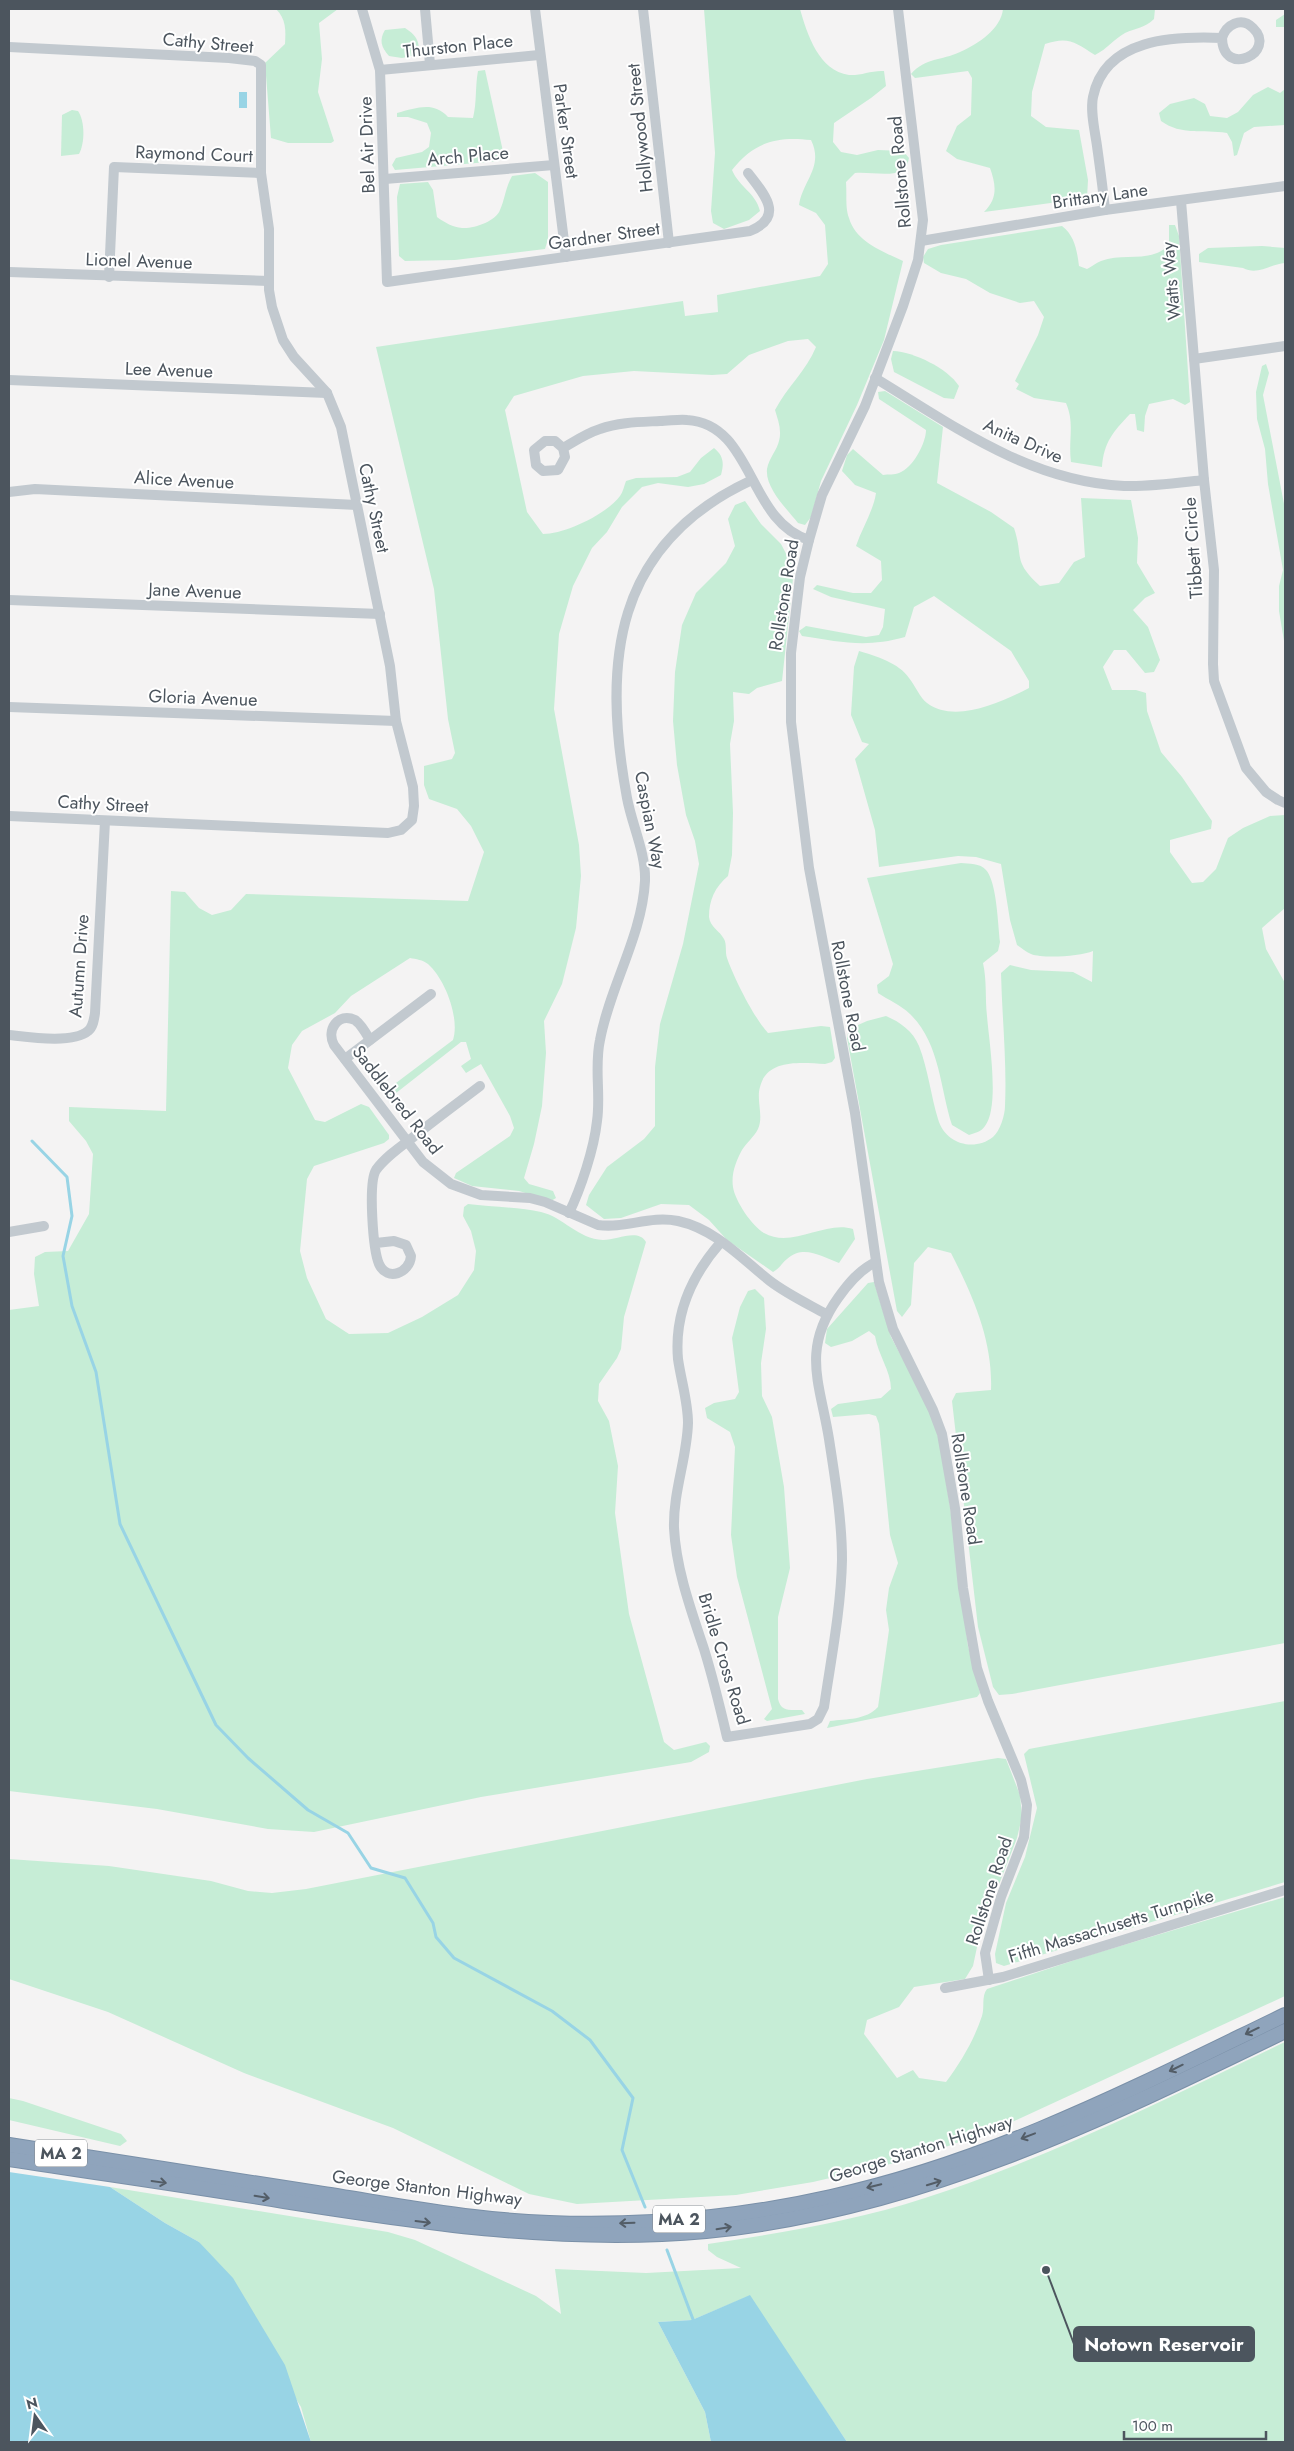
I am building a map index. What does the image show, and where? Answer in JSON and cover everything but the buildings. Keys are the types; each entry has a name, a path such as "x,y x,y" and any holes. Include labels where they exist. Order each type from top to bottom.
{"highway":[{"name":"George Stanton Highway","path":"9,2145 478,2217 603,2223 657,2222 718,2216 829,2198 885,2184 986,2152 1042,2131 1285,2015"},
{"name":"George Stanton Highway","path":"9,2159 420,2222 502,2231 584,2235 709,2230 816,2213 873,2200 963,2174 1065,2135 1285,2031"}],"street":[{"name":"Bel Air Drive","path":"362,9 380,70 387,282"},
{"path":"425,9 430,64"},
{"name":"Parker Street","path":"535,9 539,54 566,257"},
{"name":"Hollywood Street","path":"643,9 669,243"},
{"name":"Rollstone Road","path":"898,9 923,220 921,241 918,260 903,306 864,406 822,495 809,540 800,577 791,653 792,749 811,882 855,1113 882,1294 893,1329 933,1410 944,1440 955,1508 963,1588 977,1668 988,1701 1021,1780 1027,1804 1024,1837 1001,1897 985,1953 988,1980"},
{"path":"1105,210 1093,98 1099,79 1108,65 1118,55 1138,46 1179,39 1222,38"},
{"name":"Cathy Street","path":"9,48 230,58 258,62 262,69 261,173 269,229 269,281 274,316 283,340 294,357 327,393 341,427 391,672 396,721 414,797 412,820 401,830 378,833 9,816"},
{"name":"Thurston Place","path":"380,70 539,54"},
{"name":"Arch Place","path":"385,179 554,165"},
{"name":"Raymond Court","path":"109,277 114,167 261,173"},
{"name":"Gardner Street","path":"387,282 745,232 762,224 769,215 769,204 748,173"},
{"name":"Brittany Lane","path":"921,241 1105,210 1285,186"},
{"name":"Watts Way","path":"1181,201 1194,359"},
{"name":"Lionel Avenue","path":"9,272 109,277 269,281"},
{"path":"1194,359 1285,346"},
{"name":"Tibbett Circle","path":"1194,359 1214,570 1214,680 1246,768 1266,792 1285,803"},
{"name":"Anita Drive","path":"875,378 993,449 1052,474 1121,486 1204,480"},
{"name":"Lee Avenue","path":"9,380 327,393"},
{"path":"562,448 599,429 612,425 687,420 709,426 730,441 738,452 760,496 786,529 809,540"},
{"name":"Caspian Way","path":"569,1213 598,1120 599,1042 604,1020 635,930 642,903 645,879 643,860 627,798 616,703 615,673 622,626 629,604 646,570 665,543 684,522 710,501 752,480"},
{"name":"Alice Avenue","path":"9,492 35,489 357,505"},
{"name":"Jane Avenue","path":"9,600 380,614"},
{"name":"Gloria Avenue","path":"9,707 396,721"},
{"name":"Autumn Drive","path":"9,1035 70,1038 82,1035 92,1026 95,1013 105,821"},
{"path":"345,1060 431,994"},
{"name":"Saddlebred Road","path":"370,1040 354,1020 348,1018 338,1021 331,1029 331,1040 345,1060 407,1142 433,1172 466,1191 496,1197 530,1198 545,1202 584,1220 607,1226 651,1219 679,1221 696,1227 721,1242 771,1282 826,1314"},
{"path":"376,1243 370,1193 376,1171 385,1160 407,1142 480,1086"},
{"path":"9,1232 44,1226"},
{"name":"Bridle Cross Road","path":"721,1242 708,1257 688,1290 680,1319 678,1358 688,1421 686,1445 675,1503 674,1529 684,1587 706,1658 727,1737 810,1724 818,1719 824,1707 842,1559 832,1462 816,1377 819,1331 826,1314 859,1273 876,1262"},
{"name":"Fifth Massachusetts Turnpike","path":"945,1988 988,1980 1285,1890"}],"green space":[{"path":"276,9 338,9 319,23 322,59 318,92 334,141 331,143 288,143 271,138 265,63 285,44 284,21"},
{"path":"704,9 800,9 806,29 816,50 830,67 849,75 884,71 886,86 834,123 833,142 841,152 857,155 878,150 903,151 909,158 906,170 887,174 855,173 846,182 848,214 852,226 857,233 871,245 903,261 884,340 857,405 821,481 811,517 805,525 798,523 773,491 767,476 767,469 780,437 775,410 812,356 816,347 808,339 788,341 749,355 727,374 634,371 583,376 514,396 505,410 527,512 543,534 574,527 606,510 620,496 626,481 636,478 677,477 690,472 701,458 714,448 720,454 723,464 721,475 704,484 688,487 658,483 642,487 622,507 607,532 592,548 573,586 559,634 554,709 579,845 581,876 576,928 562,984 544,1021 546,1053 542,1106 524,1178 529,1184 553,1191 556,1198 551,1201 519,1191 472,1186 454,1178 456,1173 510,1136 514,1128 510,1116 481,1064 466,1073 461,1066 471,1059 466,1042 461,1042 391,1097 385,1094 388,1089 453,1040 455,1031 450,999 440,979 428,964 424,962 410,958 351,996 335,1013 302,1031 292,1045 288,1068 315,1120 325,1122 361,1104 369,1107 389,1135 389,1139 384,1143 314,1166 307,1179 300,1251 307,1278 326,1319 349,1334 388,1333 422,1317 458,1295 474,1270 476,1251 471,1231 463,1216 464,1207 468,1204 541,1212 594,1239 609,1240 633,1235 642,1238 646,1242 624,1317 621,1349 599,1384 598,1401 609,1421 618,1466 615,1513 629,1614 664,1742 674,1750 706,1742 710,1746 709,1752 691,1762 481,1797 314,1832 268,1829 157,1809 9,1791 9,1310 39,1306 34,1274 35,1257 45,1252 68,1251 89,1214 93,1154 86,1141 69,1121 69,1107 166,1111 171,891 185,892 199,908 212,915 231,910 246,894 468,901 484,852 471,826 457,809 429,799 424,785 424,766 452,759 455,753 448,719 434,589 376,347 683,301 685,316 718,312 717,295 820,276 828,264 825,225 816,213 799,205 814,166 815,158 811,140 777,140 758,147 749,153 732,170 755,199 760,211 749,220 724,229 713,223 711,211 715,153"},
{"path":"1003,9 1155,9 1154,19 1151,22 1125,33 1095,55 1071,42 1060,41 1045,44 1032,92 1031,116 1046,127 1079,130 1088,180 1087,198 984,212 989,207 994,196 994,180 990,168 957,159 946,151 957,126 971,115 972,78 968,71 915,78 911,74 928,62 953,55 974,45 998,23"},
{"path":"1285,14 1285,27 1276,27 1276,20"},
{"path":"405,28 417,39 419,47 417,55 402,58 389,56 384,50 382,43 385,30"},
{"path":"485,70 504,156 499,161 395,170 392,165 396,158 422,152 429,147 431,133 427,123 408,117 397,117 397,113 431,107 448,117 473,118 478,71"},
{"path":"1268,87 1280,93 1285,89 1285,125 1254,127 1244,133 1237,155 1234,156 1232,142 1227,133 1177,129 1161,121 1159,113 1170,104 1194,98 1205,104 1210,116 1227,118 1238,112 1253,95"},
{"path":"72,110 78,111 82,120 81,149 79,154 61,156 62,115"},
{"path":"535,173 548,182 548,239 545,249 455,260 405,261 399,256 397,197 400,184 428,182 433,190 437,217 452,226 467,228 484,224 498,214 512,176"},
{"path":"1169,225 1175,225 1179,236 1190,402 1185,405 1173,399 1149,404 1145,416 1144,432 1137,430 1135,414 1130,414 1110,438 1102,467 1071,462 1071,425 1066,403 1034,398 1016,389 1019,384 1015,381 1038,335 1044,317 1034,301 1020,303 990,293 966,279 941,273 924,263 923,257 928,249 941,245 1062,226 1073,239 1079,266 1087,269 1099,262 1110,259 1145,256 1162,251 1169,245"},
{"path":"1262,246 1285,248 1285,263 1254,271 1199,262 1199,254 1208,248"},
{"path":"893,351 920,358 947,373 959,386 954,399 944,398 894,372 891,359"},
{"path":"1266,364 1269,373 1263,395 1285,509 1285,647 1279,611 1279,586 1283,570 1268,484 1265,449 1257,419 1256,392 1262,366"},
{"path":"885,391 943,427 937,483 991,512 1014,528 1022,564 1040,586 1059,583 1074,562 1085,557 1081,498 1131,500 1138,538 1137,563 1155,593 1145,598 1133,610 1148,627 1160,660 1154,672 1145,673 1126,650 1114,650 1103,667 1112,690 1136,690 1146,693 1147,711 1161,752 1182,777 1212,821 1211,829 1170,840 1170,852 1192,883 1203,882 1216,869 1228,838 1243,828 1270,816 1285,815 1285,908 1262,928 1266,949 1285,983 1285,1643 1012,1694 999,1695 993,1687 978,1627 952,1401 956,1393 991,1390 989,1354 985,1336 974,1302 951,1253 928,1247 914,1263 911,1305 902,1317 897,1311 847,1038 849,1029 867,1021 886,1016 901,1024 910,1031 919,1046 942,1128 953,1140 961,1143 977,1144 985,1142 998,1131 1005,1110 1001,973 1010,965 1031,970 1073,972 1092,982 1093,951 1053,957 1037,956 1017,945 1010,920 1001,864 976,857 958,856 879,867 875,830 855,759 869,744 862,742 851,715 854,667 859,651 880,658 899,668 909,678 924,701 938,709 964,711 978,709 1029,688 1029,681 1011,651 934,596 914,607 905,637 878,642 854,643 802,636 799,631 806,626 866,637 879,635 883,627 885,609 831,597 813,589 817,585 853,593 871,593 882,580 881,561 856,546 876,493 855,485 842,471 847,455 853,449 883,475 897,474 904,470 914,461 918,454 924,442 926,430 879,399 878,392"},
{"path":"745,501 761,524 781,544 794,569 782,681 757,688 749,694 733,692 734,721 730,744 733,813 732,855 728,876 716,889 710,905 709,917 711,924 725,941 727,958 739,987 768,1033 821,1026 830,1027 835,1058 832,1062 825,1064 786,1064 770,1071 764,1078 759,1092 760,1124 738,1159 733,1172 733,1187 734,1193 745,1213 754,1225 764,1233 786,1238 842,1227 853,1229 855,1239 839,1263 813,1253 800,1252 787,1259 773,1272 727,1240 709,1220 689,1205 661,1204 621,1218 604,1219 586,1205 589,1195 607,1167 644,1139 655,1126 655,1067 660,1024 683,944 699,864 695,841 686,815 677,765 673,721 675,672 682,625 696,593 726,563 735,546 728,519 735,505"},
{"path":"961,863 981,866 990,876 995,894 1000,942 998,951 983,963 992,1073 992,1104 985,1126 980,1131 969,1135 952,1125 938,1066 928,1038 910,1014 878,993 877,985 889,976 893,964 867,878"},
{"path":"874,1282 891,1337 931,1412 940,1444 968,1646 980,1693 977,1697 827,1728 830,1721 862,1717 878,1707 889,1630 886,1610 889,1588 898,1563 890,1535 879,1424 876,1416 869,1414 833,1417 831,1409 838,1404 881,1398 891,1389 889,1376 875,1336 869,1331 852,1341 831,1347 825,1343 827,1329 868,1283"},
{"path":"755,1289 764,1298 766,1329 761,1363 762,1396 772,1417 784,1487 790,1568 778,1617 778,1699 784,1708 802,1710 805,1714 767,1721 764,1719 772,1709 737,1577 731,1535 735,1447 730,1432 707,1418 705,1408 714,1403 735,1399 739,1392 732,1338 740,1307 748,1291"},
{"path":"1285,1701 1285,1882 1004,1966 996,1963 995,1954 1006,1903 1025,1857 1037,1808 1024,1754 1029,1749"},
{"path":"998,1758 1006,1759 1020,1795 1022,1817 1017,1838 980,1933 973,1966 965,1979 914,1987 899,2007 867,2020 864,2034 897,2078 913,2070 919,2078 946,2082 962,2059 975,2034 982,2016 984,1995 987,1989 1090,1955 1285,1897 1285,1996 1010,2123 916,2158 813,2182 736,2195 577,2204 529,2194 393,2128 244,2073 108,2012 9,1979 9,1859 109,1866 211,1881 248,1891 272,1893 306,1889 867,1779"},
{"path":"1285,2042 1285,2442 847,2442 749,2296 692,2320 658,2322 705,2412 711,2442 311,2442 301,2407 199,2242 165,2223 110,2187 388,2232 415,2240 536,2296 561,2314 555,2269 646,2273 741,2268 717,2257 708,2250 708,2244 845,2220 899,2206 971,2182 1017,2165 1108,2126"},
{"path":"9,2098 121,2134 127,2141 120,2146 9,2120"}],"water":[{"path":"239,92 247,92 247,108 239,108"},
{"path":"9,2172 110,2187 165,2223 199,2242 233,2278 285,2365 311,2442 9,2442"},
{"path":"750,2295 847,2442 711,2442 705,2412 658,2322 692,2320"}],"waterway":[{"path":"32,1141 67,1177 72,1216 63,1256 72,1306 96,1372 120,1524 216,1725 248,1758 308,1810 348,1833 371,1868 405,1878 433,1923 436,1937 454,1958 552,2011 590,2040 633,2098 622,2150 645,2207"},
{"path":"667,2250 694,2322"}],"place":[{"name":"Notown Reservoir","path":"1046,2270"}]}
